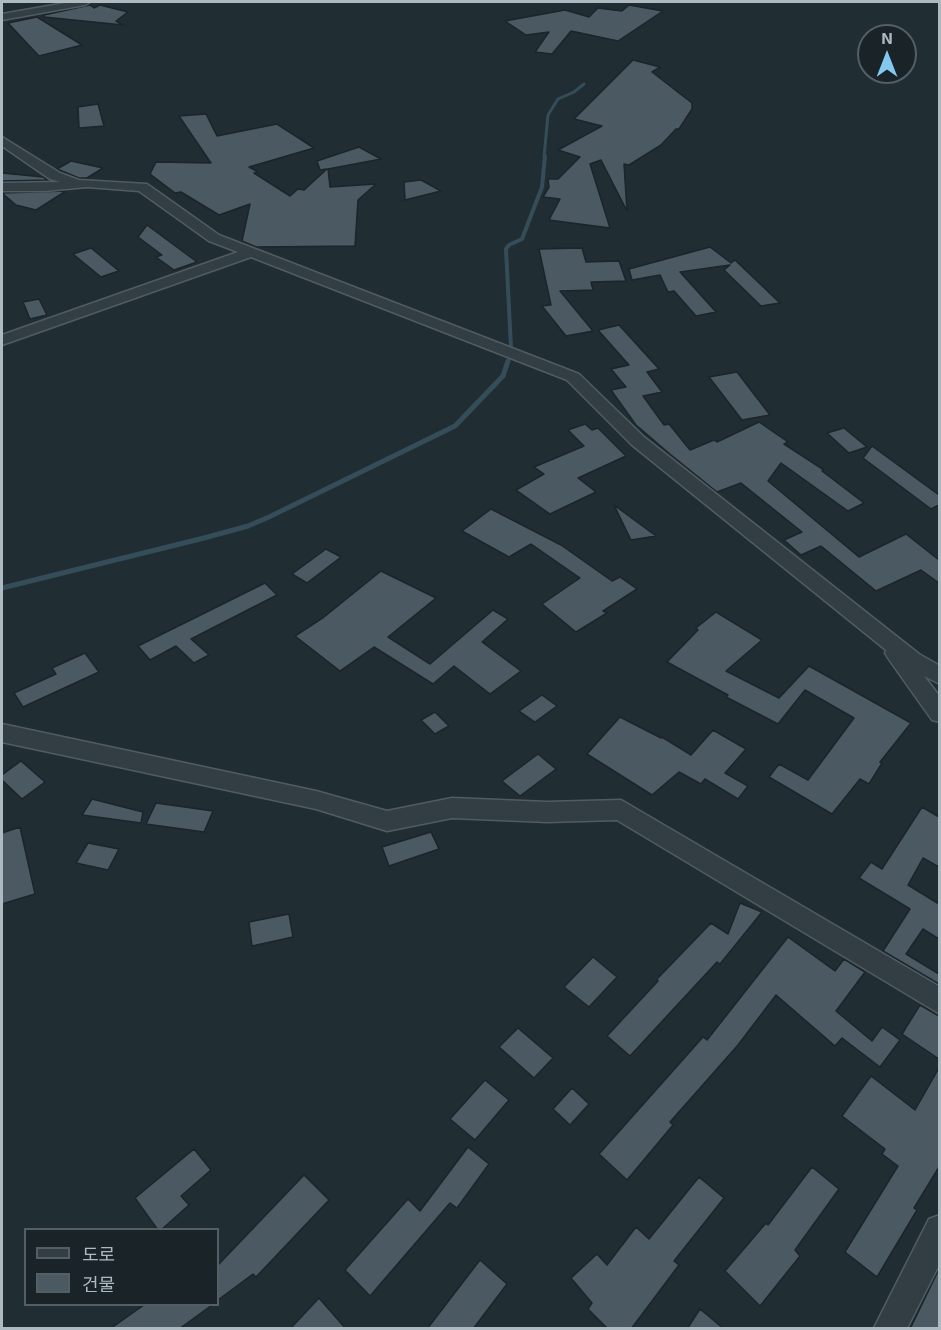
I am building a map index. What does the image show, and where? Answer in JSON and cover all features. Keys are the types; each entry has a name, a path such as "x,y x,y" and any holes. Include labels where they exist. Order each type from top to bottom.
{"street":[{"path":"2,17 85,2"},
{"path":"2,141 55,176 69,181 142,187 173,212 214,238 573,377 638,441 912,659 939,676"},
{"path":"2,187 45,187 87,183"},
{"path":"2,340 253,252"},
{"path":"882,635 939,714"},
{"path":"2,733 316,800 387,821 452,808 547,812 621,810 939,1002"},
{"path":"890,1329 939,1230"}],"building":[{"path":"90,5 94,8 100,5 128,12 116,21 123,25 44,17 44,15"},
{"path":"629,5 663,11 618,41 571,31 552,54 535,52 549,32 526,35 505,21 565,10 589,17 598,8 622,11"},
{"path":"37,17 82,45 39,56 8,23"},
{"path":"633,60 660,67 652,72 692,103 692,109 679,129 676,129 661,145 629,165 624,164 627,211 601,160 590,164 610,228 549,220 560,199 543,197 549,187 548,179 558,179 580,157 558,150 602,126 574,119"},
{"path":"98,104 104,126 79,128 78,107"},
{"path":"206,114 217,136 277,124 314,148 249,167 258,172 254,173 290,196 298,189 304,190 327,169 320,170 317,161 359,147 381,159 328,169 330,187 376,184 358,200 355,246 256,247 242,241 250,204 219,215 181,192 175,193 150,174 156,162 211,163 179,116"},
{"path":"71,161 103,168 87,178 79,178 57,169"},
{"path":"2,173 43,177 47,180 2,181"},
{"path":"421,180 441,191 405,200 404,182"},
{"path":"66,191 36,210 16,205 2,193"},
{"path":"147,225 197,262 174,270 156,257 162,255 138,237"},
{"path":"710,247 731,263 735,260 780,303 761,306 724,270 730,265 680,272 716,312 696,316 674,291 668,292 660,275 632,280 629,269"},
{"path":"91,248 119,271 101,277 73,254"},
{"path":"582,248 586,262 619,261 626,281 591,282 593,290 560,291 593,331 566,336 542,306 551,305 539,249"},
{"path":"39,299 47,315 30,319 23,302"},
{"path":"619,325 659,369 647,372 662,392 643,396 664,425 669,424 690,450 714,440 717,442 759,422 788,442 784,444 824,470 822,471 864,503 848,511 781,463 768,481 859,557 906,534 939,560 939,583 921,570 876,591 821,546 801,555 784,540 802,532 741,483 717,492 671,455 636,425 611,390 626,387 611,369 629,365 598,330"},
{"path":"737,372 770,415 742,420 709,377"},
{"path":"585,424 592,430 598,428 626,456 578,478 596,492 550,514 516,490 544,474 534,467 584,446 568,430"},
{"path":"844,428 867,447 849,453 827,433"},
{"path":"872,446 939,495 939,505 931,509 863,458"},
{"path":"614,505 656,536 631,540"},
{"path":"491,509 561,545 612,581 620,577 637,589 603,611 607,613 576,632 542,604 580,578 531,544 509,557 462,531"},
{"path":"326,549 341,557 307,583 292,574"},
{"path":"381,571 436,598 388,637 430,664 493,610 508,619 482,642 521,671 490,694 454,666 433,684 374,647 340,671 295,636 324,617"},
{"path":"265,583 277,595 191,639 209,655 194,663 176,646 150,660 138,646"},
{"path":"716,612 762,640 726,671 779,698 809,666 911,723 880,762 882,763 869,784 860,779 832,814 769,777 779,764 808,780 854,718 805,690 778,724 667,662 698,630 696,628"},
{"path":"85,653 99,672 23,707 14,693 56,674 52,668"},
{"path":"542,695 557,706 535,722 519,711"},
{"path":"435,712 449,726 435,734 421,720"},
{"path":"620,717 662,737 691,755 713,730 746,749 725,773 748,786 738,799 705,779 701,784 679,772 652,795 587,754"},
{"path":"538,754 556,769 520,796 502,781"},
{"path":"21,761 45,782 22,799 2,780 2,775"},
{"path":"92,799 143,812 141,823 82,815"},
{"path":"156,803 213,811 204,832 146,824"},
{"path":"922,807 939,817 939,867 923,858 908,885 939,904 939,939 923,929 906,954 939,974 939,984 883,951 910,909 859,878 871,862 882,869"},
{"path":"20,827 35,894 2,904 2,833"},
{"path":"431,832 439,849 389,866 382,847"},
{"path":"88,843 119,849 108,870 76,863"},
{"path":"740,903 762,912 720,964 717,962 630,1056 607,1036 658,981 657,979 711,923 728,934"},
{"path":"289,914 293,937 252,946 249,922"},
{"path":"788,937 835,971 844,959 865,972 836,1011 872,1041 882,1027 900,1040 880,1067 842,1038 835,1046 776,995 738,1045 670,1122 673,1125 627,1180 599,1154 703,1037 707,1040"},
{"path":"593,957 617,977 589,1007 564,987"},
{"path":"920,1005 939,1016 939,1059 902,1034"},
{"path":"518,1028 553,1058 534,1078 499,1047"},
{"path":"939,1068 939,1167 914,1208 917,1210 877,1277 845,1252 898,1166 882,1154 885,1149 842,1116 871,1076 915,1110"},
{"path":"485,1080 509,1100 475,1140 450,1119"},
{"path":"572,1088 589,1104 570,1125 553,1109"},
{"path":"468,1147 489,1164 457,1208 450,1203 370,1296 345,1270 408,1199 420,1211"},
{"path":"194,1149 211,1170 181,1196 189,1205 163,1228 157,1228 135,1198"},
{"path":"812,1167 839,1189 795,1250 800,1256 760,1306 725,1271 766,1223 768,1225"},
{"path":"304,1175 329,1200 256,1277 253,1274 219,1299 219,1264"},
{"path":"699,1177 724,1198 674,1261 679,1265 631,1329 608,1329 588,1309 592,1303 571,1278 597,1254 607,1265 636,1227 649,1239"},
{"path":"480,1260 507,1284 473,1329 427,1329"},
{"path":"939,1269 939,1329 909,1329 911,1327"},
{"path":"319,1298 346,1329 290,1329"},
{"path":"143,1306 211,1306 179,1329 110,1329"},
{"path":"700,1309 724,1329 687,1329"}],"waterway":[{"path":"544,157 548,115 558,99 574,92 584,84"},
{"path":"511,348 506,249 509,245 522,239 542,187 545,156"},
{"path":"2,588 204,538 248,526 269,517 455,426 503,376 508,361"}]}
